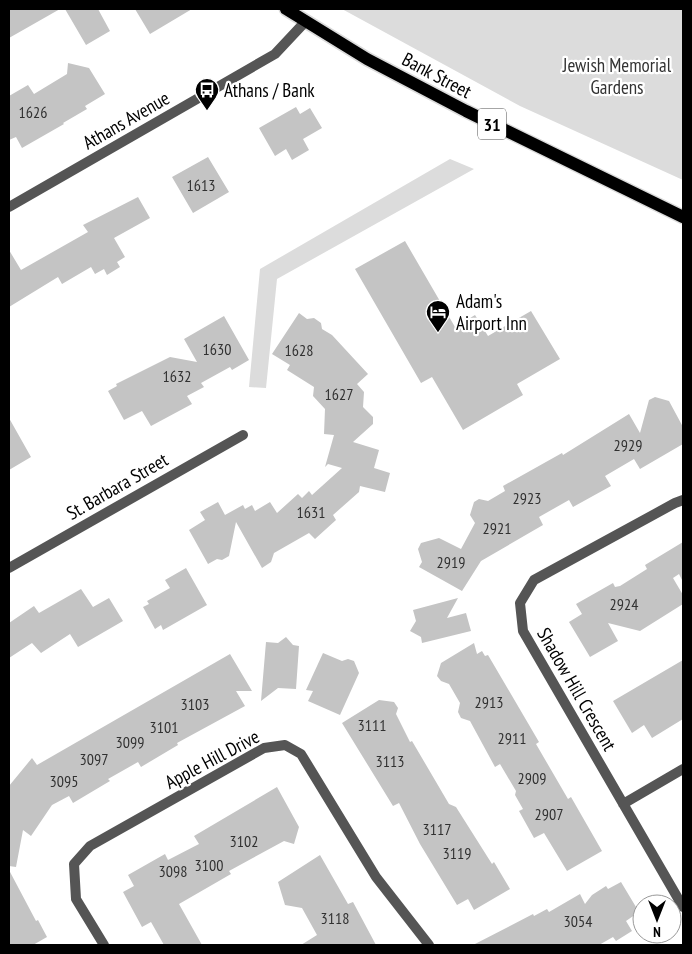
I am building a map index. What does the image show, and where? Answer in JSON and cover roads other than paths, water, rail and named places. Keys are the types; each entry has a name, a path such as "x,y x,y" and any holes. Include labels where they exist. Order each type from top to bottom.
{"main road":[{"name":"Bank Street","path":"286,9 368,59 508,133 683,217"}],"street":[{"name":"Athans Avenue","path":"9,208 275,54 305,22"},
{"name":"St. Barbara Street","path":"9,568 242,435"},
{"name":"Shadow Hill Crescent","path":"683,500 534,580 520,603 523,631 683,908"},
{"name":"Apple Hill Drive","path":"104,945 76,899 74,864 90,846 264,748 285,745 302,754 376,877 429,945"},
{"path":"623,804 683,769"}],"place":[{"name":"Athans / Bank","path":"207,111"},
{"name":"Adam's Airport Inn","path":"438,333"}],"park label":[{"name":"Jewish Memorial Gardens","path":"617,76"}]}
